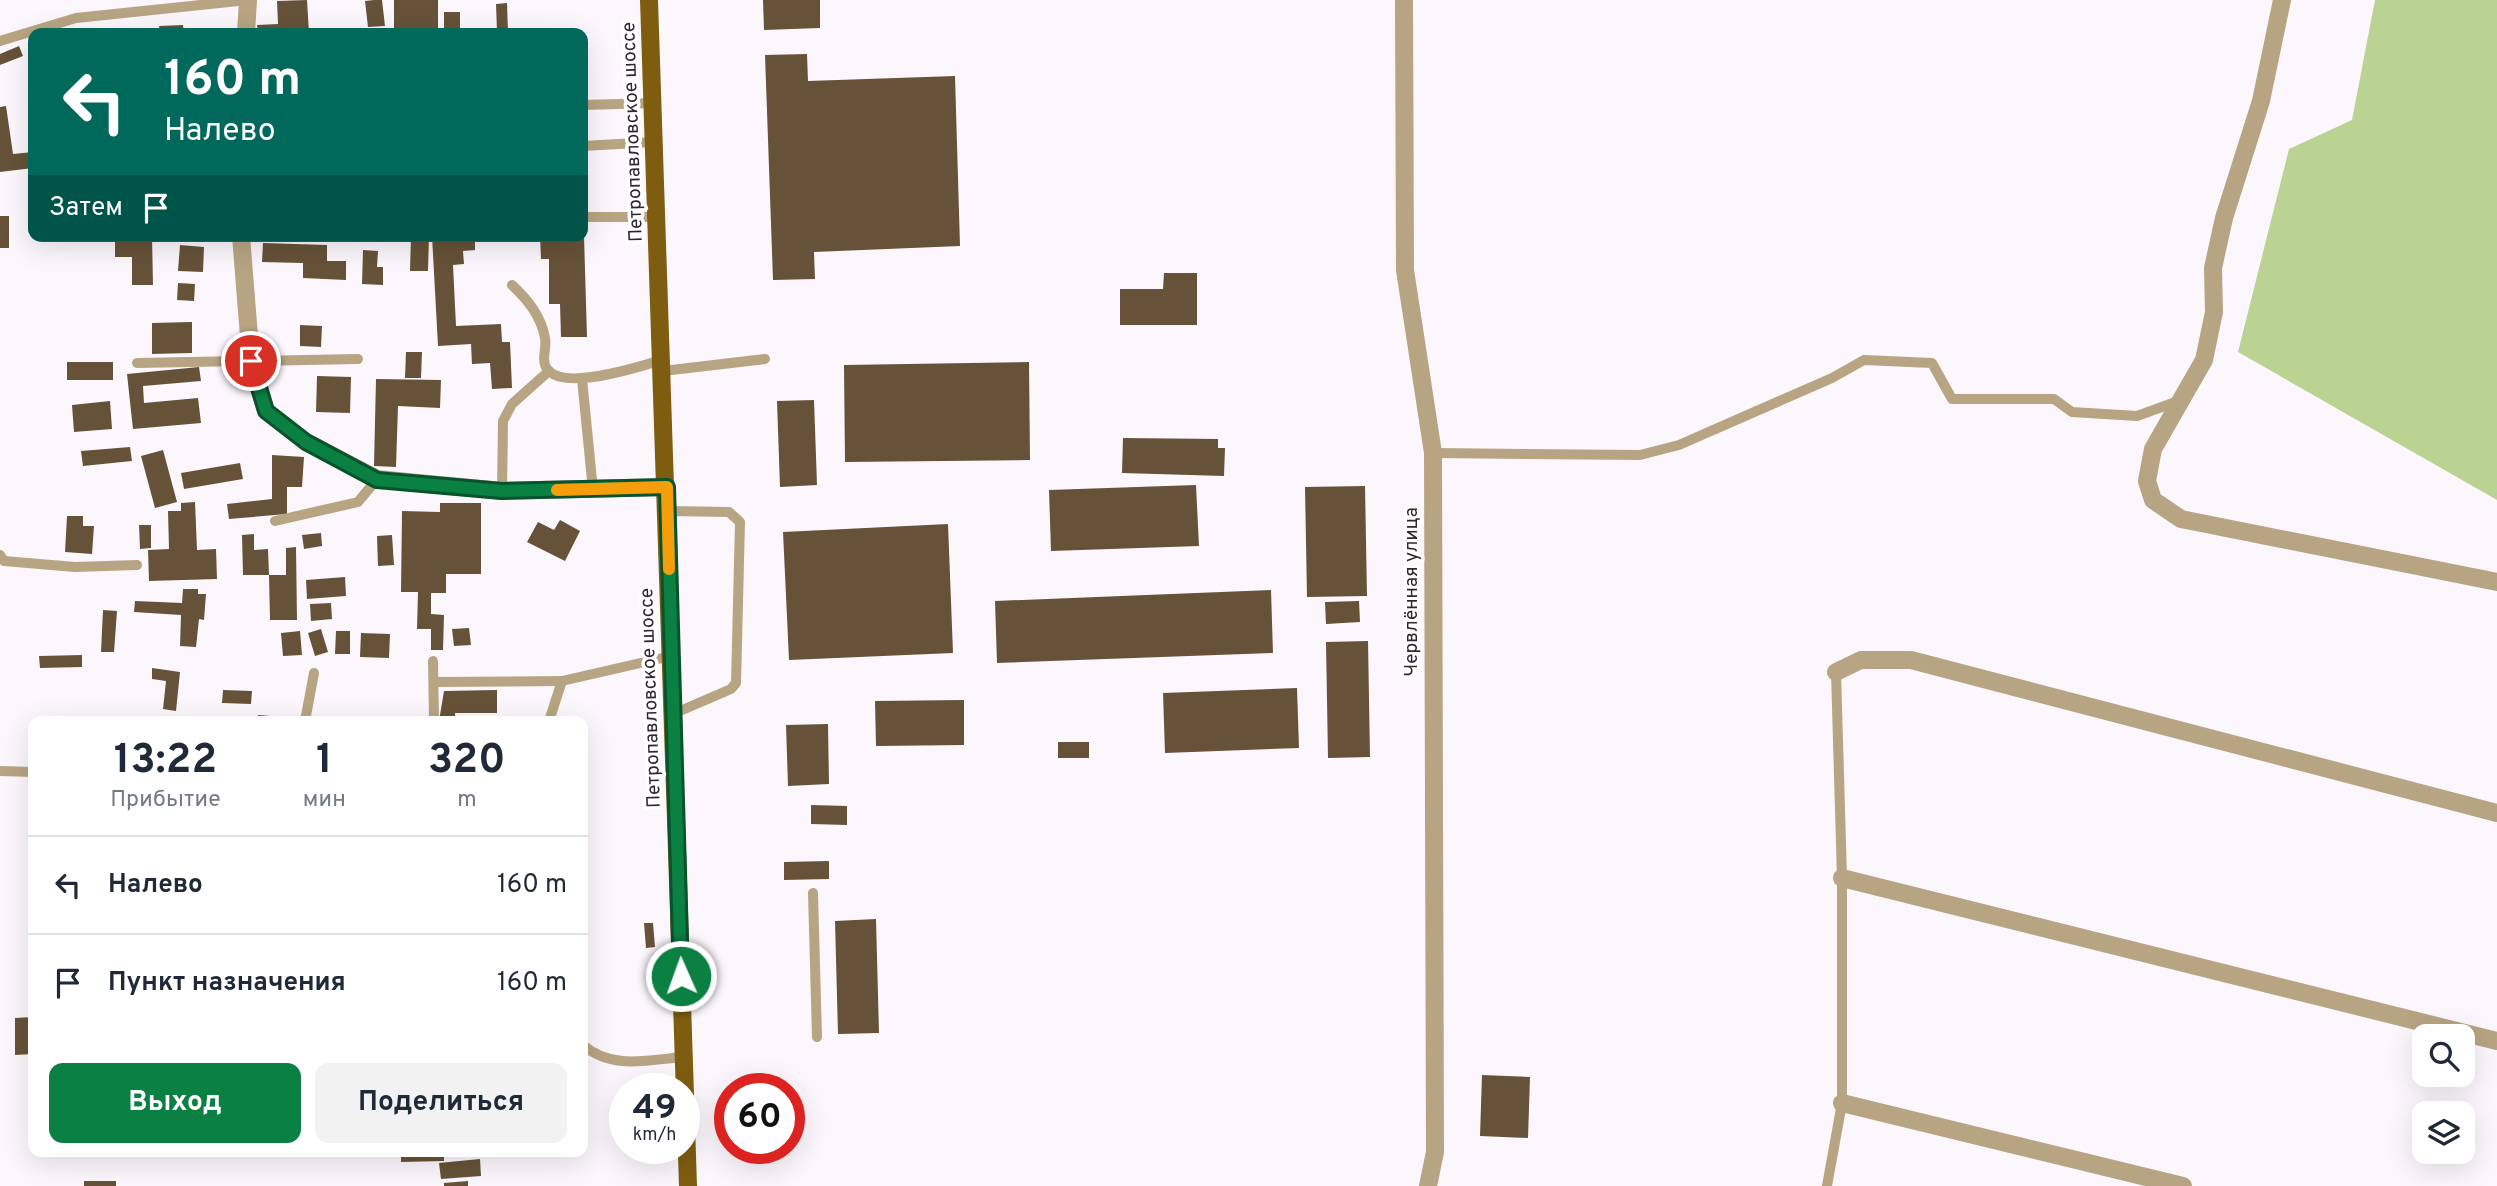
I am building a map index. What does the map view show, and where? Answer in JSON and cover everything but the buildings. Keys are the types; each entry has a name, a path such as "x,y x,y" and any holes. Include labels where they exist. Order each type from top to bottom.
{"main road":[{"name":"Петропавловское шоссе","path":"649,0 668,511 688,1186"}],"street":[{"path":"246,28 248,0"},
{"name":"Червлённая улица","path":"1404,0 1405,270 1433,453 1435,1152 1429,1186"},
{"path":"2282,0 2261,102 2221,230 2213,268 2214,312 2204,360 2153,449 2147,481 2153,500 2181,519 2497,582"},
{"path":"241,242 251,361 266,411 306,442 377,480 502,491 667,487"},
{"path":"1836,672 1861,660 1911,660 2497,813"},
{"path":"1842,878 2497,1041"},
{"path":"1842,1103 2183,1186"}],"lane":[{"path":"43,28 76,18 248,0"},
{"path":"0,41 28,33"},
{"path":"588,105 653,103"},
{"path":"588,146 654,142"},
{"path":"588,217 657,217"},
{"path":"512,285 532,303 545,339 544,364 549,371 559,376 582,379 662,366 765,359"},
{"path":"137,363 358,359"},
{"path":"1433,453 1640,454 1679,445 1832,378 1864,360 1932,363 1952,399 2054,399 2072,412 2137,416 2183,400"},
{"path":"502,491 503,421 506,411 549,371"},
{"path":"582,379 593,490"},
{"path":"275,521 358,502 377,480"},
{"path":"668,511 729,512 740,522 738,676 730,689 673,714"},
{"path":"0,555 4,561 75,567 137,565"},
{"path":"435,682 562,681 671,656"},
{"path":"433,662 434,716"},
{"path":"1827,1186 1842,1103 1842,878 1836,672"},
{"path":"306,716 314,673"},
{"path":"551,716 562,681"},
{"path":"0,771 28,772"},
{"path":"813,892 817,1037"},
{"path":"588,1049 622,1063 683,1057"}],"green space":[{"path":"2375,0 2497,0 2497,500 2238,352 2289,149 2352,120"}],"slow traffic":[{"path":"557,490 667,487 669,569"}],"route":[{"path":"251,361 266,411 306,442 377,480 502,491 667,487 681,976"}]}
